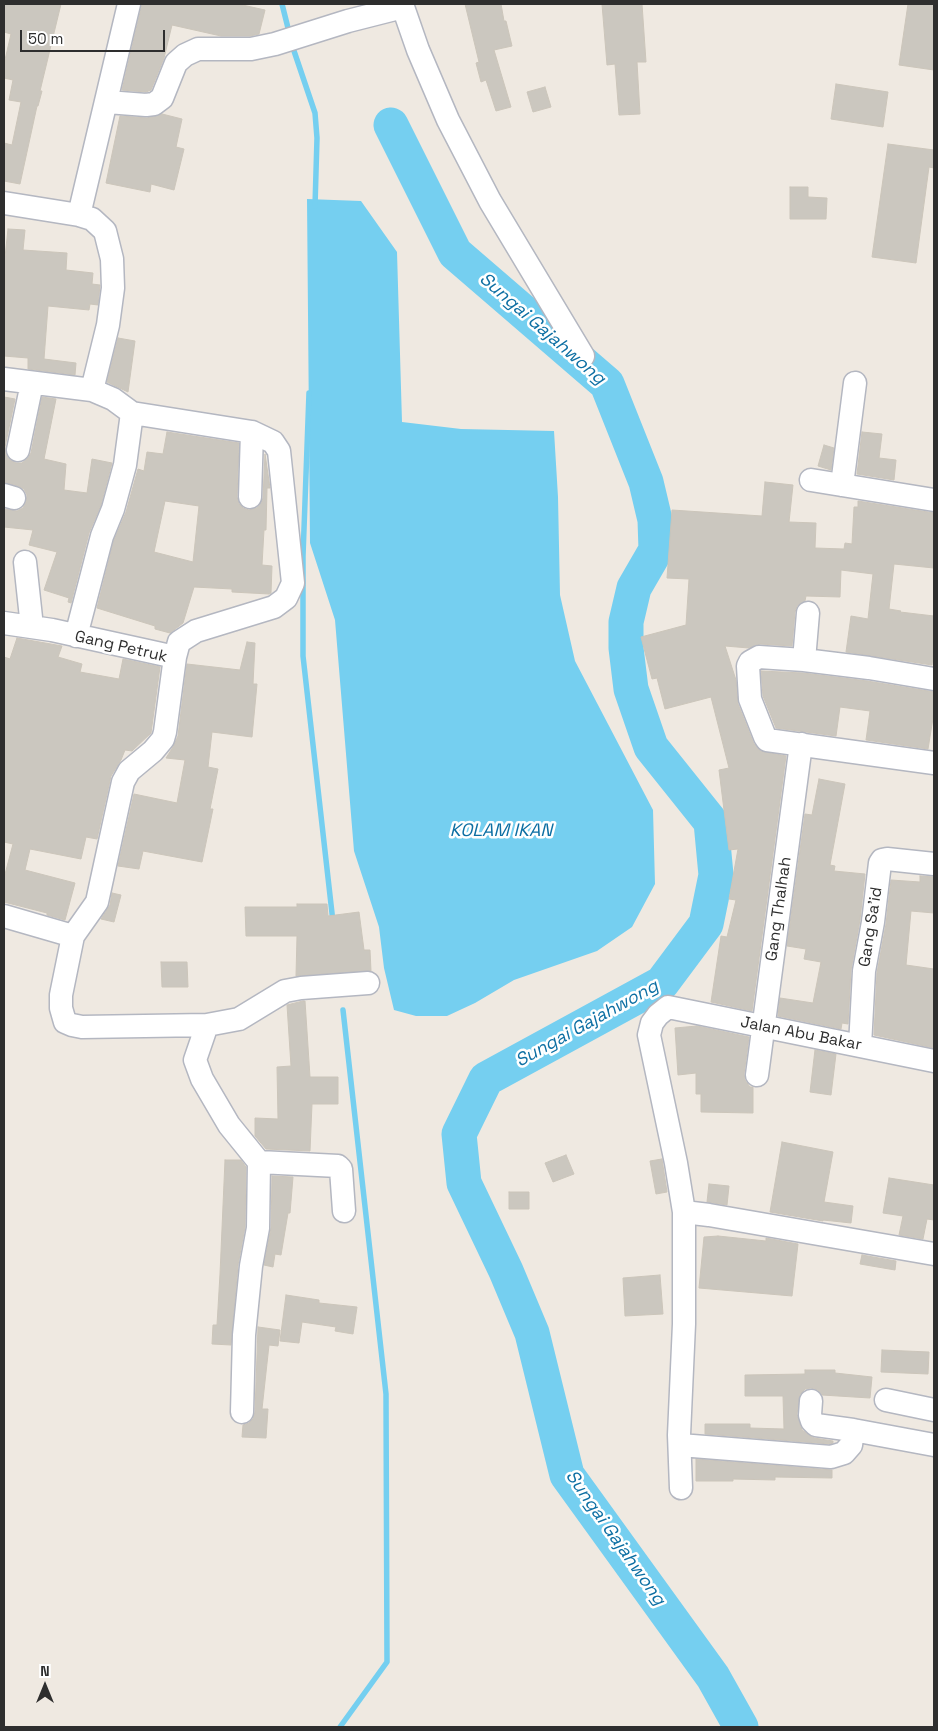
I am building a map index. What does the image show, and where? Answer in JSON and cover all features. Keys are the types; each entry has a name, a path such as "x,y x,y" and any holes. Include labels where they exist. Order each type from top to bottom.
{"street":[{"path":"79,215 129,4"},
{"path":"107,102 154,104 162,98 176,63 185,55 198,49 251,49 275,44 403,5 418,50 448,120 486,193 583,356"},
{"path":"4,203 79,215 92,219 104,231 112,259 114,288 108,325 92,390"},
{"path":"4,379 92,390 112,399 132,413 252,432 273,442 279,451 293,583 286,598 274,607 196,631 179,642 175,658"},
{"path":"18,450 32,383"},
{"path":"842,485 856,383"},
{"path":"76,636 102,536 113,509 125,465 132,413"},
{"path":"250,497 252,432"},
{"path":"811,480 934,500"},
{"path":"25,562 32,627"},
{"path":"804,660 808,612"},
{"name":"Gang Petruk","path":"4,624 32,627 175,658 163,739 153,751 129,770 123,782 98,902 73,936"},
{"path":"934,679 804,660 759,658 750,662 748,666 750,699 764,737 767,740 934,763"},
{"name":"Gang Thalhah","path":"757,1075 801,744"},
{"name":"Gang Sa'id","path":"860,1046 864,971 873,922 880,863 882,860 887,860 934,864"},
{"path":"4,916 73,936 61,995 61,1008 66,1022 82,1027 207,1026 239,1019 285,992 301,988 368,983"},
{"name":"Jalan Abu Bakar","path":"684,1212 676,1163 649,1035 652,1023 668,1007 934,1061"},
{"path":"207,1026 196,1060 202,1079 229,1125 259,1162 258,1228 251,1266 244,1335 242,1412"},
{"path":"259,1162 338,1166 340,1169 344,1211"},
{"path":"681,1488 679,1435 684,1324 684,1212 934,1254"},
{"path":"886,1400 934,1410"},
{"path":"811,1401 810,1415 812,1422 816,1425 934,1445"},
{"path":"680,1445 831,1457 844,1453 851,1445 853,1430"}],"water":[{"name":"KOLAM IKAN","path":"307,199 361,201 397,252 402,422 461,429 554,431 558,497 560,595 575,661 653,810 655,884 632,927 597,951 514,980 475,1003 447,1016 416,1016 394,1010 384,968 379,927 354,851 335,620 310,543"}],"building":[{"path":"4,4 61,4 20,184 4,181 4,143 12,145 21,102 9,100 13,80 4,78 4,64 11,34 4,32"},
{"path":"142,4 238,4 265,10 259,34 250,36 221,36 172,25 164,58 151,90 146,92 122,90"},
{"path":"465,4 501,4 512,46 494,50 511,107 496,111 486,80 481,82 476,63 479,62"},
{"path":"602,4 642,4 646,62 637,62 640,114 619,115 615,64 607,65"},
{"path":"908,4 934,4 934,70 899,65"},
{"path":"836,84 888,92 883,127 831,119"},
{"path":"545,87 551,107 533,112 527,92"},
{"path":"162,114 182,119 176,147 184,149 174,190 151,184 150,192 106,183 120,116 147,118"},
{"path":"888,144 934,150 934,168 929,167 916,263 872,257"},
{"path":"790,187 808,187 808,197 827,198 826,219 790,219"},
{"path":"8,229 25,230 23,250 67,253 66,270 93,273 92,284 100,285 98,305 90,304 89,310 48,306 44,359 76,363 75,375 28,369 28,358 4,356 4,257"},
{"path":"118,338 135,341 128,392 107,382"},
{"path":"4,397 15,399 5,447 6,455 10,460 22,463 31,453 42,397 56,399 44,459 66,464 64,490 87,493 92,459 112,463 101,505 89,533 71,603 68,602 69,598 44,590 57,552 29,545 33,530 4,527 4,509 17,511 23,508 27,495 24,489 4,482"},
{"path":"167,432 239,443 237,497 239,504 249,510 257,508 261,503 263,498 265,454 270,488 267,488 266,530 264,530 262,565 272,566 271,593 232,592 232,589 194,587 183,623 170,633 155,629 155,626 97,608 114,540 126,512 138,469 144,471 147,452 163,454","holes":["165,501 199,506 193,562 154,552"]},
{"path":"862,432 882,434 879,458 896,460 894,480 857,474"},
{"path":"824,445 834,448 831,470 818,466"},
{"path":"765,482 793,485 789,522 816,523 815,548 844,549 845,543 852,544 854,507 858,507 858,501 934,513 934,568 894,564 889,609 934,616 934,648 932,665 846,652 851,616 868,619 873,574 841,570 840,597 806,596 805,601 797,606 792,646 760,644 749,648 725,646 736,680 738,704 754,744 760,751 786,756 752,1011 711,1002 721,936 727,937 736,900 729,899 738,849 729,850 719,770 729,768 711,697 665,709 657,678 652,679 641,637 686,625 689,579 667,578 672,510 762,516"},
{"path":"17,638 62,646 58,657 82,664 80,672 119,679 123,659 160,667 151,733 132,751 125,750 111,776 97,839 86,837 81,859 30,849 25,870 75,883 65,920 47,915 47,913 4,902 4,878 13,844 4,842 4,657 10,659"},
{"path":"247,642 255,643 253,684 257,684 252,737 212,732 208,767 218,769 210,809 213,809 202,862 143,851 139,869 118,866 134,794 177,803 185,760 166,758 178,736 187,664 240,670"},
{"path":"761,671 803,673 934,692 934,712 928,749 866,740 870,711 840,707 836,736 776,728 763,696"},
{"path":"819,779 845,784 830,865 835,866 834,871 865,874 860,920 851,970 848,1024 842,1023 841,1029 778,1016 780,998 813,1003 821,962 804,959 806,949 787,946 805,814 812,815"},
{"path":"920,876 934,877 934,913 911,911 906,965 934,969 934,1048 874,1035 877,973 886,924 891,880 920,882"},
{"path":"112,893 121,895 114,922 101,919 110,905"},
{"path":"297,904 327,904 328,916 359,912 364,950 370,950 371,971 296,976 297,936 246,936 245,907 297,907"},
{"path":"161,962 187,962 188,987 162,987"},
{"path":"305,1001 310,1077 338,1077 338,1104 312,1104 310,1151 266,1149 255,1136 255,1118 278,1119 277,1067 291,1066 287,1005"},
{"path":"697,1026 749,1037 744,1074 745,1080 750,1087 753,1087 753,1113 701,1112 701,1094 696,1094 696,1073 678,1075 675,1028"},
{"path":"815,1050 836,1054 831,1095 810,1092"},
{"path":"782,1142 833,1152 824,1202 853,1206 851,1223 823,1221 770,1212"},
{"path":"566,1155 574,1174 553,1182 545,1163"},
{"path":"662,1159 667,1192 656,1194 650,1161"},
{"path":"225,1160 241,1160 246,1167 245,1227 238,1265 231,1345 212,1344 213,1325 217,1325"},
{"path":"272,1176 293,1177 290,1213 288,1213 281,1255 275,1254 273,1267 264,1265 271,1228"},
{"path":"889,1178 934,1185 934,1220 927,1219 923,1239 899,1235 903,1216 883,1213"},
{"path":"709,1184 729,1186 727,1205 707,1202"},
{"path":"509,1192 529,1192 529,1209 509,1209"},
{"path":"718,1236 766,1241 766,1238 798,1244 792,1296 699,1288 704,1237"},
{"path":"862,1255 896,1261 895,1270 860,1264"},
{"path":"660,1275 663,1314 625,1316 623,1278"},
{"path":"286,1295 319,1300 319,1303 357,1307 353,1334 335,1331 336,1327 302,1322 299,1343 280,1341"},
{"path":"258,1327 280,1330 278,1346 269,1345 262,1409 268,1409 266,1438 242,1437 243,1425 253,1419 255,1412"},
{"path":"882,1350 929,1352 928,1374 881,1372"},
{"path":"805,1370 835,1370 835,1373 872,1377 870,1398 822,1395 818,1390 811,1388 805,1389 800,1394 797,1414 802,1430 814,1438 833,1441 833,1443 705,1434 705,1424 750,1424 750,1428 784,1429 783,1396 745,1396 745,1375 805,1374"},
{"path":"696,1459 832,1470 832,1478 775,1477 775,1480 733,1479 733,1481 696,1481"}],"waterway":[{"path":"282,4 290,36"},
{"path":"292,45 315,113 317,138 315,206"},
{"name":"Sungai Gajahwong","path":"391,125 455,253 607,384 646,482 655,520 656,550 634,588 626,622 626,648 631,689 651,747 711,822 716,875 706,924 662,983 486,1079 459,1134 464,1183 506,1271 532,1333 567,1475 713,1677 741,1727"},
{"path":"309,393 303,556 303,656 333,922"},
{"path":"340,1727 387,1662 386,1394 343,1010"}]}
